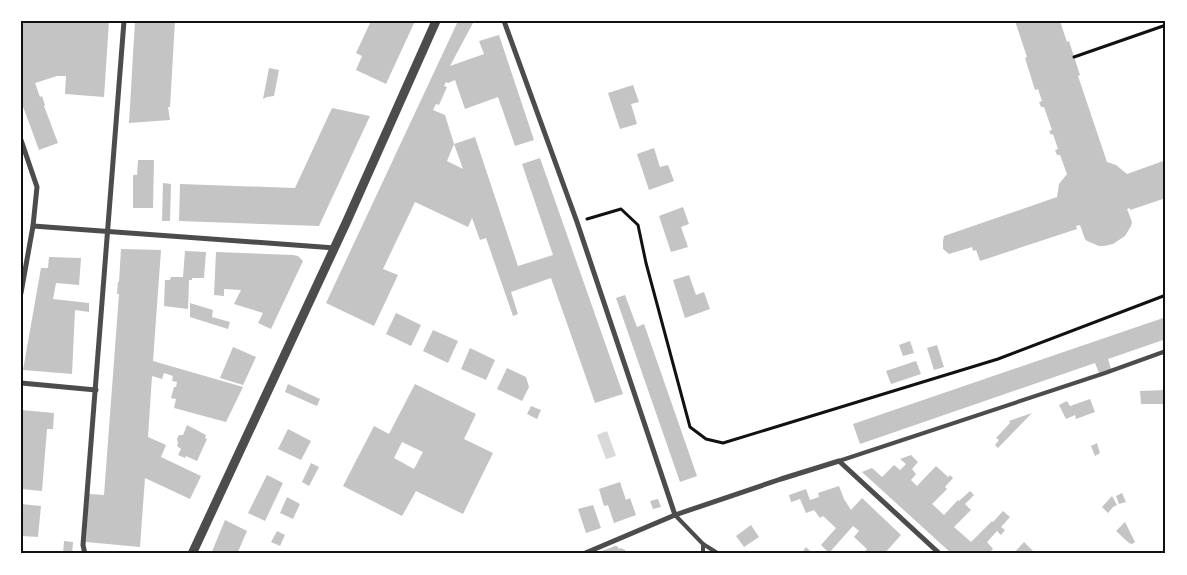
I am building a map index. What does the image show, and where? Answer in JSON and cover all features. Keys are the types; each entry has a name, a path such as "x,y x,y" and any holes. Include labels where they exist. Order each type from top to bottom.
{"street":[{"path":"85,554 83,545 124,21"},
{"path":"192,554 335,248 436,21"},
{"path":"504,21 576,222 675,515"},
{"path":"21,140 37,187 33,226 21,293"},
{"path":"33,226 335,248"},
{"path":"21,383 96,390"},
{"path":"584,554 675,515 839,461 940,554"}],"lane":[{"path":"839,461 1166,351"},
{"path":"675,515 703,544 719,554"},
{"path":"703,544 703,554"}],"path":[{"path":"1074,57 1166,26"},
{"path":"576,222 621,208 638,225 646,263 690,427 706,439 723,443 998,359 1166,295"}],"shaded area":[{"path":"607,431 616,456 606,459 597,435"}],"building":[{"path":"21,21 109,21 104,97 65,94 66,76 57,76 35,83 40,97 42,96 58,143 39,150 21,101"},
{"path":"135,21 175,21 170,107 168,107 170,120 129,123"},
{"path":"371,21 415,21 386,84 356,70 362,56 356,53"},
{"path":"458,21 474,21 450,66 484,54 479,41 499,35 534,140 515,146 498,97 465,109 455,80 446,82 444,86 447,87 439,105 436,104 433,110 445,115 454,144 475,137 518,266 553,255 522,164 540,158 623,394 595,403 551,278 511,292 518,314 513,316 486,238 480,240 472,218 468,227 415,202 383,269 398,275 374,326 326,303","holes":["454,144 463,169 447,161"]},
{"path":"1015,21 1060,21 1067,42 1069,41 1080,75 1078,76 1107,162 1116,165 1127,174 1166,160 1166,198 1130,210 1130,208 1127,209 1132,222 1131,226 1125,236 1113,244 1099,246 1087,241 1080,225 1076,226 1077,229 980,261 976,250 973,251 972,247 949,254 943,249 944,236 1057,197 1059,184 1067,174 1060,155 1057,155 1055,150 1058,149 1053,134 1051,135 1049,131 1052,130 1044,107 1041,107 1039,102 1042,101 1038,89 1035,90 1025,58 1027,57"},
{"path":"269,68 279,70 274,96 263,99"},
{"path":"633,85 639,102 631,104 637,124 620,129 608,93"},
{"path":"332,108 370,116 319,226 179,221 180,184 295,188"},
{"path":"654,148 660,167 668,165 674,181 649,190 637,154"},
{"path":"138,160 154,160 153,208 133,208 133,175 137,175"},
{"path":"163,183 171,184 170,221 162,221"},
{"path":"683,207 689,224 681,227 688,247 671,252 659,216"},
{"path":"121,249 161,250 153,361 243,387 226,422 174,408 176,399 171,398 177,382 172,381 173,376 164,373 162,379 152,376 148,437 166,445 161,457 201,476 190,499 145,478 140,547 86,542 89,494 104,495"},
{"path":"185,251 206,252 204,278 192,278 192,280 189,280 188,309 164,306 165,280 170,280 171,277 183,277"},
{"path":"216,252 293,255 298,256 303,261 271,329 258,323 263,313 234,304 241,290 224,289 224,296 214,295"},
{"path":"49,257 81,258 79,285 56,283 53,299 89,303 89,312 75,310 72,374 23,370 41,268 48,268"},
{"path":"689,275 696,295 704,292 710,309 685,318 673,280"},
{"path":"625,295 637,327 644,324 697,476 680,482 616,298"},
{"path":"190,303 213,310 212,317 230,322 228,329 190,317"},
{"path":"396,313 421,325 411,346 386,334"},
{"path":"1166,317 1166,339 1108,359 1111,369 1099,373 1095,363 860,444 853,424"},
{"path":"433,330 458,341 448,363 423,351"},
{"path":"910,341 914,353 903,356 899,345"},
{"path":"937,345 944,367 934,370 927,348"},
{"path":"233,347 256,357 243,385 220,378"},
{"path":"470,348 495,360 486,380 461,369"},
{"path":"916,361 921,374 891,384 886,371"},
{"path":"507,368 526,377 529,387 522,401 497,389"},
{"path":"288,384 320,399 317,406 285,392"},
{"path":"415,384 476,414 464,439 493,453 463,514 416,491 402,516 343,486 374,426 389,434","holes":["402,442 423,452 414,469 394,458"]},
{"path":"1165,390 1165,404 1141,404 1140,391"},
{"path":"1090,399 1095,412 1076,419 1075,415 1066,419 1059,405 1067,401 1070,406"},
{"path":"531,406 541,410 537,419 527,414"},
{"path":"21,410 54,413 53,429 47,429 42,491 21,489"},
{"path":"1032,413 998,448 995,445 999,440 996,438 1010,423 1009,421"},
{"path":"187,425 206,435 205,438 207,439 197,461 178,455 181,449 177,446 177,439 179,435 183,435"},
{"path":"288,429 311,441 301,460 278,449"},
{"path":"1097,443 1100,453 1095,456 1091,446"},
{"path":"911,455 918,462 912,469 916,474 911,480 917,486 936,466 948,477 950,475 953,478 945,487 947,489 932,504 944,515 958,500 970,491 974,495 965,504 971,510 954,527 971,542 1003,511 1010,517 1001,527 1005,530 1001,535 997,531 987,542 993,549 988,554 952,554 862,472 872,468 882,477 894,465 900,470 906,464 900,459"},
{"path":"311,463 319,467 309,486 302,482"},
{"path":"267,475 283,483 265,521 248,513"},
{"path":"620,482 626,500 630,498 636,515 614,523 608,505 604,506 599,489"},
{"path":"839,486 851,510 862,498 901,535 884,554 863,554 867,549 854,537 859,531 853,526 829,553 821,545 836,528 823,516 820,518 814,510 806,513 800,499 791,502 789,495 806,489 810,500 819,497 818,493"},
{"path":"1122,493 1126,502 1119,504 1116,496"},
{"path":"1112,496 1117,505 1108,513 1102,507"},
{"path":"287,497 300,504 293,519 280,513"},
{"path":"658,499 661,507 653,509 650,501"},
{"path":"21,504 41,506 38,537 21,536"},
{"path":"593,505 601,528 586,533 578,509"},
{"path":"225,520 247,531 237,554 211,554"},
{"path":"1125,522 1135,542 1132,544 1116,531"},
{"path":"751,525 759,537 744,547 736,536"},
{"path":"277,531 285,535 280,546 271,542"},
{"path":"64,541 73,542 72,554 63,554"},
{"path":"1024,542 1036,554 1013,554"},
{"path":"615,546 625,550 627,554 594,554"},
{"path":"806,547 813,554 801,554"}]}
